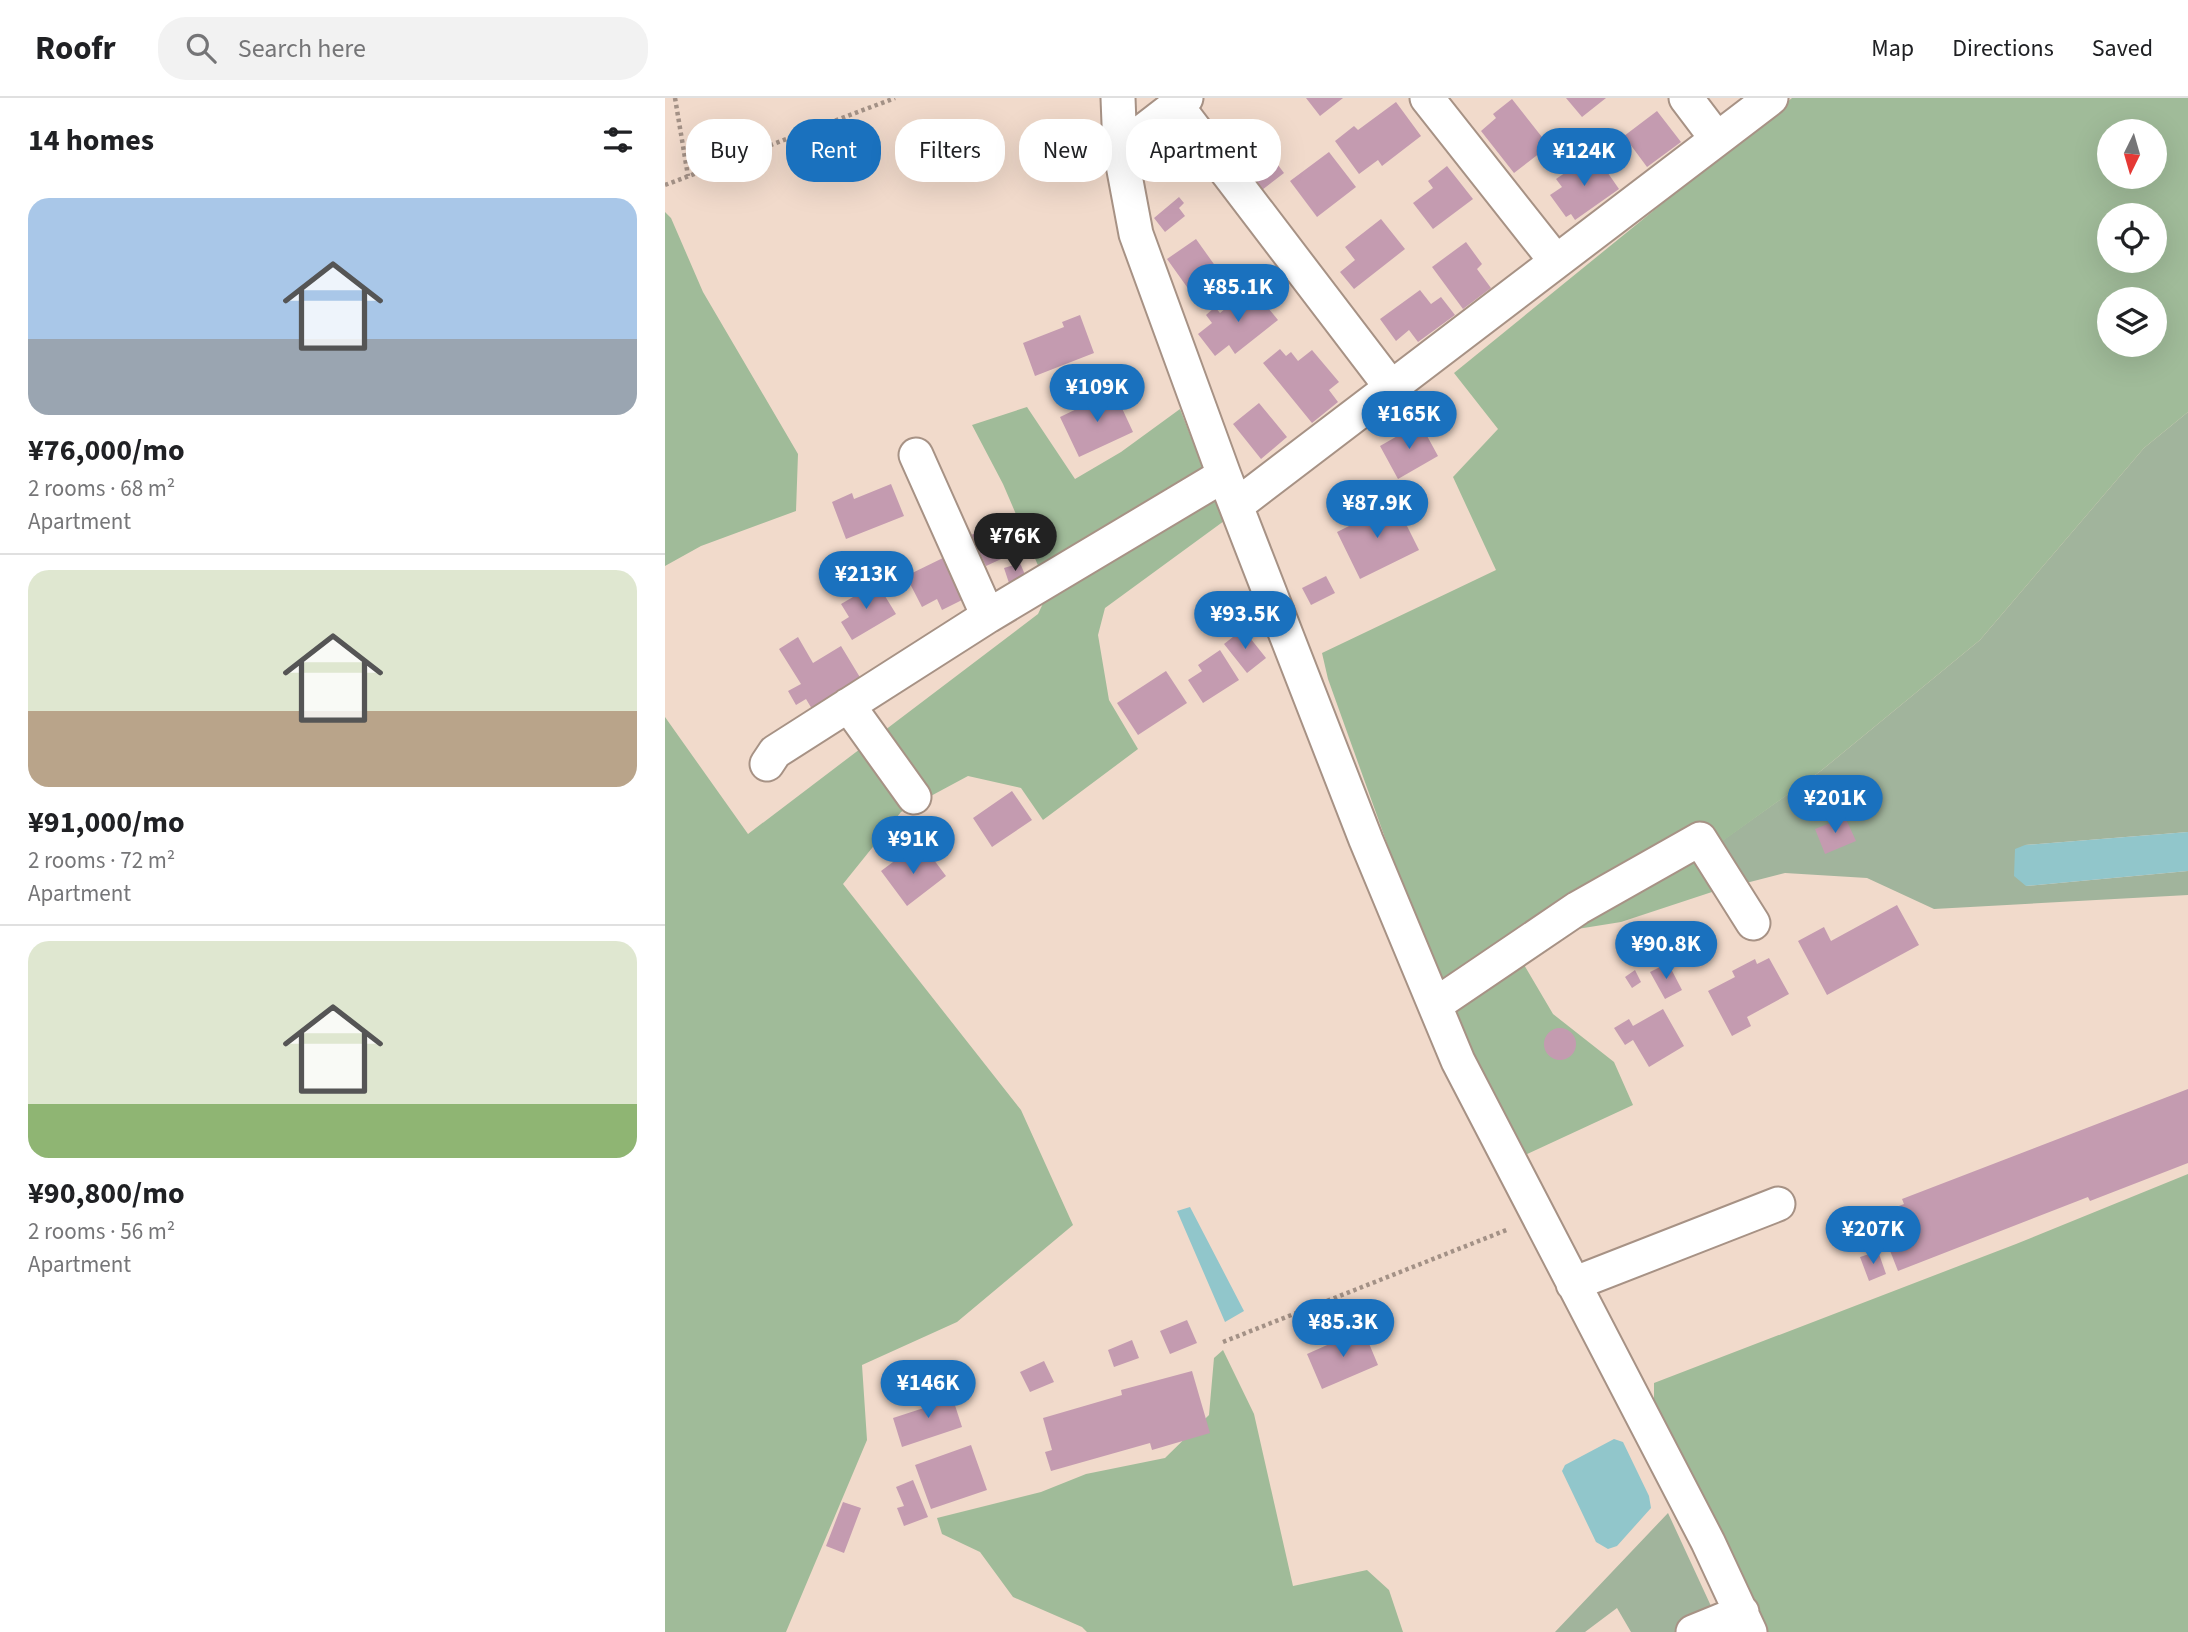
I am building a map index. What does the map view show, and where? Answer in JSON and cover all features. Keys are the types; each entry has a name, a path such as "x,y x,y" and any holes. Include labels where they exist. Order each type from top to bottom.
{"street":[{"path":"1118,98 1119,149 1136,234 1224,475 1361,827 1458,1061 1746,1622 1693,1632"},
{"path":"1427,98 1555,260"},
{"path":"1686,98 1717,139"},
{"path":"1237,505 1771,98"},
{"path":"1119,149 1181,102 1391,387"},
{"path":"916,455 988,616"},
{"path":"767,764 775,752 988,616 1224,475"},
{"path":"848,705 913,797"},
{"path":"1435,1005 1578,908 1700,839 1753,923"},
{"path":"1573,1283 1778,1204"}],"path":[{"path":"675,98 686,164"},
{"path":"772,144 894,98"},
{"path":"665,185 686,177"},
{"path":"1223,1342 1539,1217"}],"green space":[{"path":"1792,98 2188,98 2188,412 2144,448 1980,640 1822,770 1720,843 1715,891 1621,922 1546,934 1520,958 1553,1014 1614,1062 1633,1105 1523,1156 1462,1033 1408,902 1328,679 1322,653 1496,570 1453,477 1498,429 1454,373"},
{"path":"665,212 671,218 703,292 798,454 796,511 701,546 665,566"},
{"path":"1027,407 1075,479 1121,452 1180,409 1224,521 1105,608 1098,635 1109,700 1138,749 1043,820 1021,788 968,776 901,812 843,884 1021,1110 1073,1225 957,1322 862,1365 867,1440 786,1632 665,1632 665,717 748,834 1038,614 1049,591 1003,484 972,425"},
{"path":"2188,412 2188,832 2025,845 2026,886 2188,871 2188,895 1934,909 1867,878 1785,873 1715,891 1719,843 1822,770 1980,640 2144,448"},
{"path":"2188,1174 2188,1632 1763,1632 1654,1404 1654,1383 2016,1244"},
{"path":"1223,1350 1254,1414 1293,1586 1367,1570 1389,1590 1403,1632 1087,1632 1082,1627 1013,1597 980,1552 942,1534 937,1518 1041,1492 1086,1474 1165,1458 1209,1415 1214,1358"},
{"path":"1668,1513 1723,1632 1631,1632 1617,1608 1585,1632 1555,1632"}],"water":[{"path":"2188,832 2188,871 2026,886 2014,876 2015,849 2025,845"},
{"path":"1190,1207 1244,1311 1225,1322 1177,1211"},
{"path":"1614,1439 1623,1442 1649,1496 1651,1508 1617,1546 1608,1549 1596,1542 1562,1471 1565,1465"}],"building":[{"path":"1306,98 1343,98 1320,116"},
{"path":"1566,98 1606,98 1582,117"},
{"path":"1512,99 1549,146 1514,173 1481,131 1496,118 1493,114"},
{"path":"1396,102 1421,136 1382,166 1378,160 1359,174 1335,141 1354,126 1358,130"},
{"path":"1657,111 1681,142 1647,167 1624,136"},
{"path":"1329,152 1356,187 1317,217 1290,181"},
{"path":"1594,153 1619,189 1575,220 1571,214 1566,217 1550,195 1562,187 1556,179"},
{"path":"1447,166 1473,199 1433,229 1413,203 1433,188 1428,181"},
{"path":"1255,182 1272,182 1262,190"},
{"path":"1179,197 1184,203 1179,208 1185,216 1165,232 1154,218"},
{"path":"1381,219 1405,249 1354,289 1340,272 1355,260 1345,247"},
{"path":"1196,239 1221,274 1192,294 1167,259"},
{"path":"1466,242 1482,264 1477,269 1491,288 1463,309 1432,267"},
{"path":"1251,287 1278,320 1235,354 1229,345 1215,356 1198,334 1212,323 1206,315 1215,307 1220,313"},
{"path":"1420,290 1431,304 1441,297 1455,315 1418,342 1409,330 1396,341 1380,319"},
{"path":"1080,315 1094,353 1035,376 1023,343 1064,327 1062,322"},
{"path":"1280,349 1286,356 1291,352 1298,361 1312,350 1339,382 1329,390 1338,402 1312,423 1263,363"},
{"path":"1114,391 1133,432 1079,457 1060,417"},
{"path":"1259,403 1287,437 1261,459 1233,424"},
{"path":"1420,423 1438,456 1398,479 1380,446"},
{"path":"891,484 904,516 846,539 832,502 852,493 854,499"},
{"path":"1396,504 1419,550 1360,579 1337,532 1351,525 1345,515 1361,506 1367,518"},
{"path":"1018,513 1030,538 1020,543 1023,549 986,566 971,535"},
{"path":"947,556 968,597 942,610 937,599 922,607 906,576"},
{"path":"1020,563 1026,577 1009,583 1004,568"},
{"path":"1326,576 1335,593 1311,605 1302,588"},
{"path":"877,583 896,614 852,640 841,622 849,617 841,604"},
{"path":"1243,629 1266,658 1247,673 1224,644"},
{"path":"798,637 813,663 841,646 861,679 812,709 806,699 796,705 788,691 801,684 779,649"},
{"path":"1220,650 1239,680 1203,703 1188,680 1202,671 1198,665"},
{"path":"1166,671 1187,703 1138,735 1117,703"},
{"path":"1012,791 1032,820 992,847 973,818"},
{"path":"1845,817 1856,841 1825,854 1815,829"},
{"path":"928,852 946,876 907,906 881,871 901,856 904,861 914,853 919,860"},
{"path":"1897,905 1919,945 1827,995 1798,941 1824,927 1831,941"},
{"path":"1769,958 1789,994 1747,1017 1751,1026 1732,1036 1708,991 1735,977 1732,971 1755,959 1757,964"},
{"path":"1668,963 1682,990 1665,999 1650,972"},
{"path":"1635,970 1641,982 1632,988 1625,977"},
{"path":"1663,1009 1684,1046 1649,1067 1633,1040 1625,1045 1614,1028 1629,1019 1633,1026"},
{"path":"1560,1028 1572,1032 1576,1044 1572,1056 1560,1060 1548,1056 1544,1044 1548,1032"},
{"path":"2188,1089 2188,1163 2090,1201 2088,1197 1898,1271 1876,1215 1904,1204 1902,1199"},
{"path":"1873,1226 1878,1240 1853,1249 1847,1235"},
{"path":"1878,1251 1886,1274 1869,1281 1860,1257"},
{"path":"1187,1320 1197,1343 1170,1354 1160,1331"},
{"path":"1363,1329 1378,1365 1322,1389 1307,1354"},
{"path":"1132,1340 1139,1358 1114,1367 1108,1350"},
{"path":"1044,1361 1054,1382 1030,1392 1020,1372"},
{"path":"1192,1371 1210,1433 1152,1450 1150,1443 1051,1471 1045,1452 1052,1450 1043,1418 1122,1395 1121,1390"},
{"path":"941,1388 944,1399 952,1396 962,1427 902,1447 893,1418 933,1405 928,1392"},
{"path":"971,1445 987,1490 931,1509 915,1465"},
{"path":"913,1480 928,1517 904,1526 897,1508 904,1506 896,1487"},
{"path":"843,1502 861,1508 844,1553 826,1546"}]}
